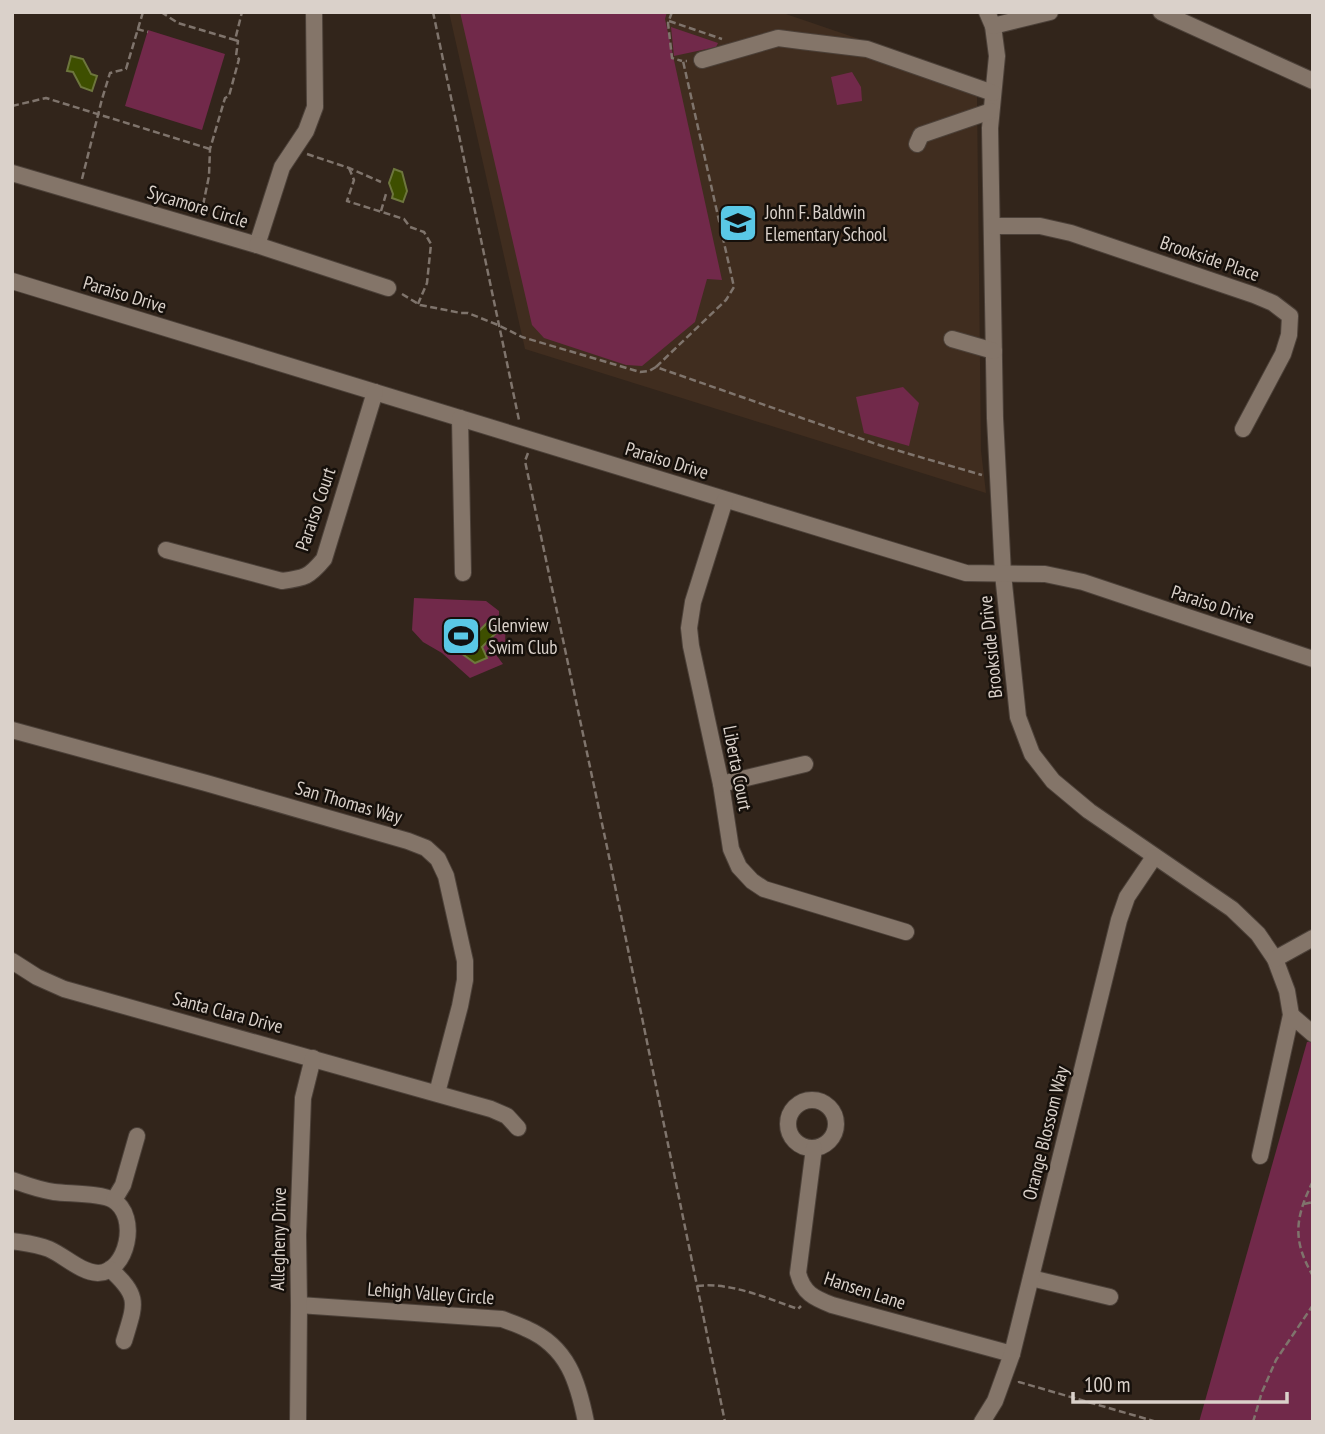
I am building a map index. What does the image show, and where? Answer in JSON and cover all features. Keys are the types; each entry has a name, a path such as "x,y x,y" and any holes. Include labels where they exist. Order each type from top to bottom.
{"street":[{"name":"Sycamore Circle","path":"12,173 257,245 282,167 306,131 315,107 314,12"},
{"path":"990,19 1050,12"},
{"path":"1161,12 1313,81"},
{"name":"Brookside Drive","path":"990,19 997,55 990,128 998,480 1003,574 1018,717 1032,754 1053,781 1089,811 1232,909 1258,934 1275,958 1287,991 1290,1016 1260,1156"},
{"path":"702,60 778,38 867,49 993,93"},
{"path":"917,144 921,135 992,111"},
{"name":"Brookside Place","path":"993,226 1040,226 1071,233 1254,295 1273,303 1290,316 1289,335 1283,354 1243,429"},
{"path":"257,245 388,288"},
{"name":"Paraiso Drive","path":"12,281 966,573 1045,574 1083,582 1313,659"},
{"path":"952,339 994,351"},
{"name":"Paraiso Court","path":"166,550 282,581 299,579 313,573 324,559 374,392"},
{"path":"460,418 463,573"},
{"name":"Liberta Court","path":"725,500 693,602 689,628 732,849 739,867 764,889 906,932"},
{"name":"San Thomas Way","path":"12,730 345,822 426,848 438,859 446,876 465,961 460,1006 437,1093"},
{"path":"721,784 805,764"},
{"name":"Orange Blossom Way","path":"982,1422 995,1401 1012,1354 1119,920 1127,897 1154,857"},
{"path":"1275,958 1313,938"},
{"name":"Santa Clara Drive","path":"12,961 37,977 64,989 491,1108 507,1116 518,1128"},
{"path":"1290,1016 1313,1034"},
{"name":"Allegheny Drive","path":"298,1422 298,1235 303,1098 313,1058"},
{"path":"114,1200 123,1185 137,1136"},
{"name":"Hansen Lane","path":"814,1148 798,1273 801,1284 813,1297 832,1305 1012,1354"},
{"path":"12,1180 52,1192 114,1200 127,1216 129,1232 122,1255 110,1269 101,1273 88,1271 50,1250 12,1241"},
{"path":"110,1269 125,1282 133,1294 133,1312 124,1341"},
{"path":"1031,1278 1110,1297"},
{"name":"Lehigh Valley Circle","path":"299,1305 502,1319 529,1329 553,1346 569,1366 580,1390 586,1422"}],"path":[{"path":"78,192 110,73 126,69 143,12"},
{"path":"161,12 178,23 238,41 236,56 239,59 210,149 205,204 198,228"},
{"path":"235,40 242,12"},
{"path":"433,12 498,325 528,453 525,461 725,1422"},
{"path":"672,12 669,21 672,58 683,61 702,60"},
{"path":"669,21 721,38"},
{"path":"137,29 148,33"},
{"path":"388,288 418,304 468,313 523,337 640,372 656,367 726,300 734,287 683,61"},
{"path":"12,106 46,98 210,149"},
{"path":"294,150 381,182"},
{"path":"349,168 355,180 347,201 404,219 410,227 424,232 431,244 428,283 418,304"},
{"path":"381,211 386,194"},
{"path":"656,367 882,446 998,480"},
{"path":"1313,1181 1299,1220 1298,1234 1299,1248 1313,1276"},
{"path":"1304,1204 1313,1202"},
{"path":"697,1286 712,1284 730,1287 798,1308 813,1297"},
{"path":"1253,1422 1276,1360 1313,1305"},
{"path":"1021,1375 1019,1382 1157,1422"}],"shaded area":[{"name":"John F. Baldwin Elementary School","path":"449,12 780,12 982,81 977,98 981,451 986,493 525,349"},
{"path":"460,12 667,12 665,19 722,280 707,279 695,322 642,366 626,365 544,338 532,325"},
{"path":"671,27 718,43 716,47 674,56"},
{"path":"148,30 225,54 202,130 125,106"},
{"path":"71,56 83,59 91,74 97,76 92,91 81,87 73,72 67,71"},
{"path":"852,72 861,87 862,101 837,105 831,77"},
{"path":"394,169 402,172 407,191 403,202 392,198 389,183"},
{"path":"903,387 919,403 909,446 864,433 856,397"},
{"name":"Glenview Swim Club","path":"414,598 486,601 499,611 499,618 506,624 505,642 494,652 503,664 470,678 442,653 423,642 412,630"},
{"path":"488,622 498,631 482,647 487,658 475,663 457,647 462,633 473,637"},
{"path":"1313,1041 1313,1422 1199,1422 1307,1042"}],"place":[{"name":"John F. Baldwin Elementary School","path":"738,223"},
{"name":"Glenview Swim Club","path":"461,636"}]}
